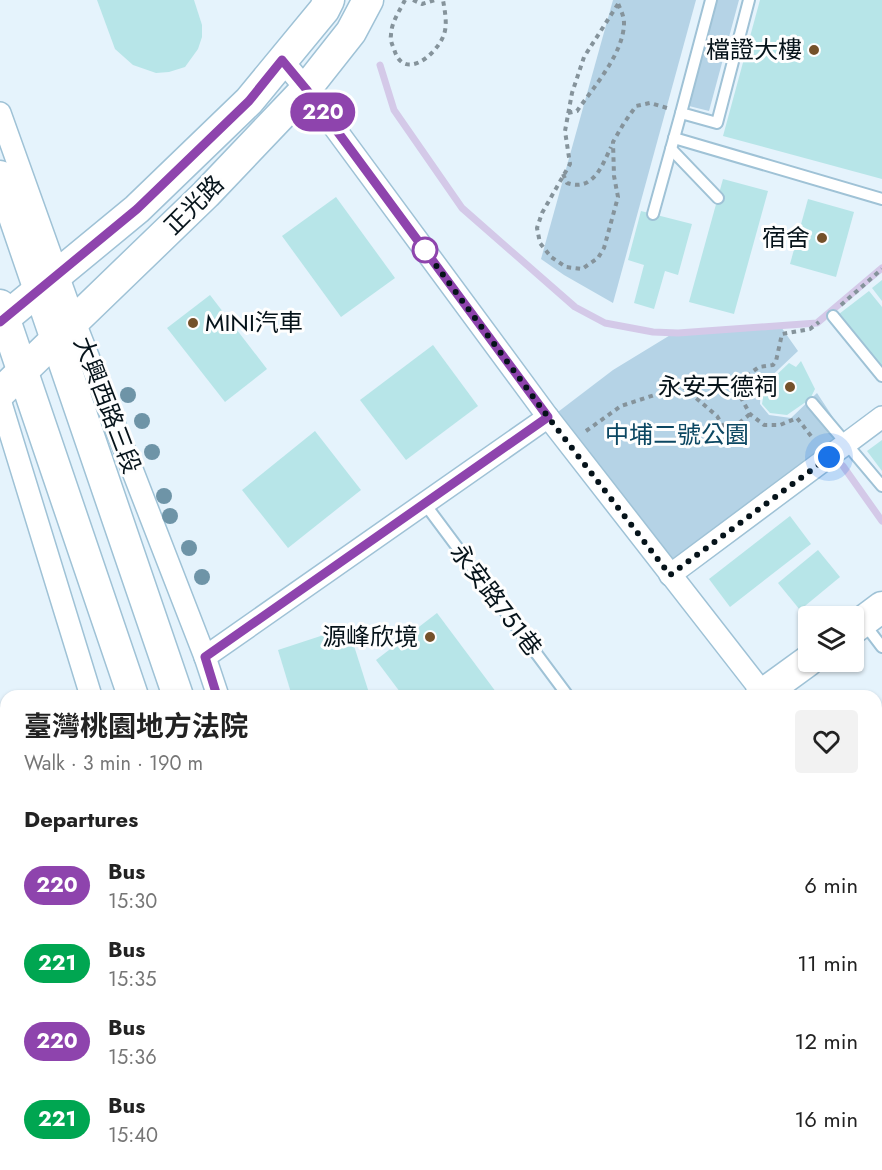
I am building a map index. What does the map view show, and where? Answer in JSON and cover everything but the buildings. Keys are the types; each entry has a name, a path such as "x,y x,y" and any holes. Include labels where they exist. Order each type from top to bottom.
{"street":[{"name":"正光路","path":"2,315 48,282 137,209 249,101 324,10 329,0"},
{"name":"正光路","path":"0,393 206,194 306,89 351,32 368,0"},
{"path":"282,60 306,89 548,417 757,690"},
{"name":"大興西路三段","path":"0,113 48,282 176,690"},
{"name":"大興西路三段","path":"0,176 48,282"},
{"path":"2,315 23,370 131,690"},
{"name":"大興西路三段","path":"64,330 205,657 216,690"},
{"path":"0,400 89,690"},
{"path":"205,657 548,417"},
{"path":"670,575 882,417"},
{"path":"768,690 798,668"}],"lane":[{"path":"653,213 711,0"},
{"path":"681,113 717,123 749,0"},
{"path":"674,138 882,199"},
{"path":"671,149 718,198"},
{"path":"833,316 882,376"},
{"path":"812,403 882,486"},
{"name":"永安路751巷","path":"424,504 564,690"},
{"path":"866,619 882,647"}],"path":[{"path":"405,0 392,29 391,39 397,59 410,65 420,62 434,52 444,37 446,24 443,0"},
{"path":"413,0 422,4 435,0"},
{"path":"612,144 618,198 604,248 598,258 582,269 566,267 551,257 540,243 537,228 542,213 570,164 565,131 584,57 617,2"},
{"path":"568,113 577,111 614,57 624,25 623,13 617,2"},
{"path":"386,30 392,29"},
{"path":"563,174 567,183 574,185 585,184 592,180 636,106 650,103 681,113"},
{"path":"776,361 773,365 759,367 745,377 741,396 750,414 764,424 780,425 797,418 811,436"},
{"path":"577,438 621,406 682,386 717,416 727,433 750,414"}],"green space":[{"path":"613,0 696,0 613,303 541,259"},
{"path":"717,0 739,0 709,111 689,106"},
{"name":"中埔二號公園","path":"779,324 798,351 761,386 760,404 769,415 791,418 817,393 848,440 671,573 550,418 613,370 672,334"}],"waterway":[{"path":"380,65 394,110 462,208 575,307 605,323 653,332 678,333 817,323 882,268"},
{"path":"843,466 882,521"}],"bus line":[{"name":"220","path":"0,322 137,209 249,101 282,60 306,89 548,417 205,657 215,690"}],"place":[{"name":"檔證大樓","path":"814,50"},
{"name":"宿舍","path":"822,238"},
{"name":"MINI汽車","path":"193,323"},
{"name":"永安天德祠","path":"790,387"},
{"name":"源峰欣境","path":"430,637"}],"route":[{"path":"425,250 421,245 548,417 670,575 829,457"}]}
